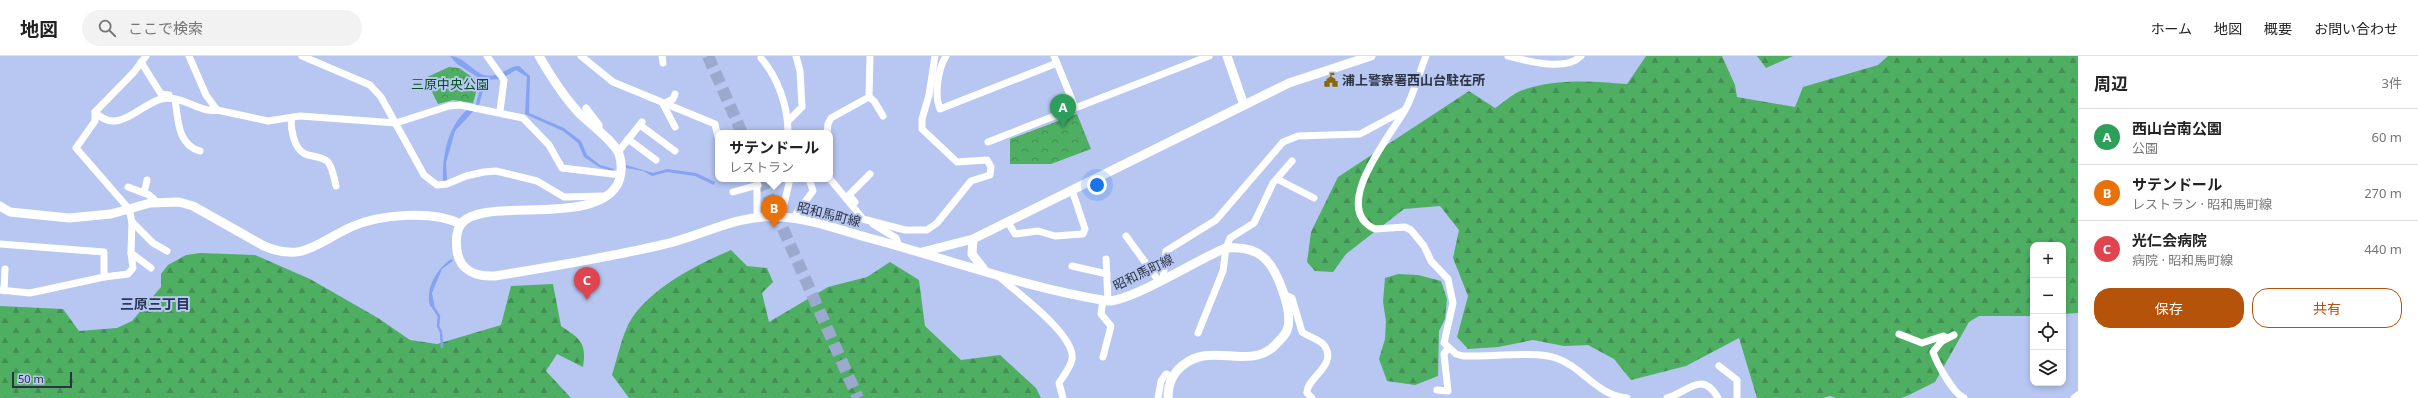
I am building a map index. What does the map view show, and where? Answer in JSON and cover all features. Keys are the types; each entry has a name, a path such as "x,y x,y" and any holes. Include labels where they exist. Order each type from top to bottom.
{"main road":[{"path":"0,206 10,212 69,218 111,214 157,202 179,202 193,206 264,246 282,252 299,253 309,250 351,227 379,218 437,217 451,219 461,224 477,215 586,205 608,195 617,186 621,175 618,152 579,112 539,56"},
{"path":"1227,56 1244,105"},
{"path":"922,252 973,239 1310,74 1371,56"},
{"name":"昭和馬町線","path":"461,224 457,242 461,262 466,268 478,276 495,276 661,245 696,236 740,218 757,216 793,218 922,252 996,274 1106,300 1119,299 1226,248 1242,248 1262,255 1271,266 1288,308 1288,328 1283,337 1271,348 1254,355 1198,356 1185,363 1172,377"},
{"path":"973,239 972,254 986,271"},
{"path":"1168,398 1172,377"}],"street":[{"path":"189,56 206,95 217,110"},
{"path":"302,56 370,85 381,97 424,175 437,185 447,184 466,176 484,172 496,172 537,181 564,197 608,195"},
{"path":"487,56 504,80 500,111"},
{"path":"788,121 802,107 800,71 796,56"},
{"path":"869,97 870,56"},
{"path":"870,222 905,230 927,230 937,223 971,181 991,173 991,167 987,160 958,162 922,129 922,119 929,95 935,56"},
{"path":"946,56 942,63 936,101 940,110 1056,59 1075,107"},
{"path":"988,142 1209,56"},
{"path":"1426,56 1406,109 1374,155 1360,189 1359,210 1362,220 1375,229 1405,227 1411,230 1424,246 1431,261 1448,279 1453,303 1444,338 1448,348 1463,356 1554,358 1573,366 1605,392 1626,398"},
{"path":"1508,56 1566,64 1581,56"},
{"path":"1551,63 1554,56"},
{"path":"584,57 613,82 663,104 715,124 716,130"},
{"path":"761,58 774,74 788,121 788,130"},
{"path":"5,269 2,291 30,293 104,277 128,274 133,268 131,253 132,222 129,209 76,148 94,122 95,112 143,59 161,94 178,96 212,110 268,121 312,116 396,124 455,105 500,111 523,118 532,126 549,145 562,168 621,175"},
{"path":"663,104 673,99 675,94"},
{"path":"869,97 874,101 883,116"},
{"path":"827,130 831,118 869,97"},
{"path":"95,112 102,119 113,121 130,116 162,99 186,100"},
{"path":"175,99 182,135 188,145 200,151"},
{"path":"663,104 675,127"},
{"path":"586,108 599,125 599,131"},
{"path":"1161,279 1166,251 1216,220 1283,142 1298,136 1360,134 1406,109"},
{"path":"291,118 291,132 301,151 304,154 324,159 328,162 336,186"},
{"path":"618,152 641,124 675,151"},
{"path":"628,139 656,160"},
{"path":"1198,333 1223,271 1226,248 1230,238 1254,222 1277,179 1292,161"},
{"path":"854,208 857,205 849,195 870,174"},
{"path":"1277,179 1314,198"},
{"path":"144,193 147,180"},
{"path":"733,192 758,182 757,216"},
{"path":"781,217 789,182"},
{"path":"793,218 813,191 810,182"},
{"path":"832,182 854,208 870,222 896,238 899,246"},
{"path":"128,187 144,193 157,202"},
{"path":"1008,222 1015,234 1038,231 1055,236 1083,234 1085,229 1072,190"},
{"path":"0,211 10,212"},
{"path":"132,222 153,243 167,251"},
{"path":"1126,236 1161,279"},
{"path":"0,244 104,252 104,277"},
{"path":"131,253 151,268"},
{"path":"1103,357 1111,326 1101,314 1106,300 1106,259"},
{"path":"1072,266 1107,274"},
{"path":"996,274 1051,322 1070,344 1072,358 1059,383 1063,398"},
{"path":"1283,294 1292,298 1302,332 1324,344 1327,351 1327,361 1323,369 1307,387 1307,393 1312,398"},
{"path":"1899,334 1922,343 1943,336 1951,337 1938,345 1933,352 1947,378 1960,396 1964,398"},
{"path":"1437,390 1448,390 1444,354 1448,348"},
{"path":"1719,366 1737,380 1738,398"},
{"path":"1158,398 1161,381 1166,374 1172,377"},
{"path":"1667,398 1696,384 1707,386 1718,398"},
{"path":"2074,398 2078,395"}],"green space":[{"path":"1646,56 1722,56 1735,85 1737,97 1795,107 1803,87 1878,65 1888,56 2078,56 2078,313 2066,314 2066,242 2030,242 2030,316 1979,316 1969,322 1935,382 1901,398 1836,398 1830,396 1823,398 1757,398 1739,338 1686,366 1631,380 1614,359 1588,345 1564,346 1533,340 1498,347 1468,349 1457,337 1468,296 1453,258 1459,230 1440,206 1404,209 1346,254 1333,272 1315,271 1307,262 1311,232 1338,177 1469,91 1495,108 1520,91 1546,84 1587,81 1627,84"},
{"path":"1757,56 1793,56 1766,68"},
{"name":"三原中央公園","path":"449,67 459,68 479,82 473,103 453,100 438,104 425,78"},
{"path":"1077,114 1091,149 1051,164 1010,164 1010,139"},
{"path":"731,250 747,266 767,268 773,282 762,293 769,322 828,287 867,277 890,262 919,280 925,326 961,360 1000,355 1036,388 1041,398 629,398 612,375 621,343 628,325 636,312 659,290 673,280 703,263"},
{"path":"200,253 255,255 310,279 378,318 410,340 437,344 501,325 511,286 553,284 561,326 573,334 583,346 583,367 557,354 546,371 571,398 0,398 0,306 63,309 79,331 117,328 132,321 161,287 161,274 168,265 186,255"},
{"path":"1398,274 1418,275 1441,281 1447,299 1445,319 1439,331 1438,376 1415,385 1387,381 1379,359 1385,339 1386,321 1383,302 1385,278"}],"water":[{"path":"450,56 459,58 480,73 489,76 519,66 530,76 529,113 564,128 581,141 587,155 600,165 614,169 614,172 599,167 584,157 578,143 563,131 525,114 527,77 516,70 501,79 486,80 479,105 455,131 446,163 447,180 443,182 444,160 449,137 459,118 476,104 482,80 457,64"},
{"path":"626,165 653,173 667,169 696,173 715,182 714,185 695,176 667,172 652,176 643,171 626,168"},
{"path":"451,259 453,261 442,269 432,293 435,309 430,306 429,292 433,280 441,268"}],"waterway":[{"path":"433,307 439,316 438,326 441,332 442,347"}],"tunnel":[{"path":"708,56 741,130"},
{"path":"762,182 858,398"}],"place":[{"name":"浦上警察署西山台駐在所","path":"1331,80"},
{"name":"西山台南公園","path":"1063,127"},
{"name":"サテンドール","path":"774,228"},
{"name":"光仁会病院","path":"587,300"}],"district":[{"name":"三原三丁目","path":"155,303"}]}
